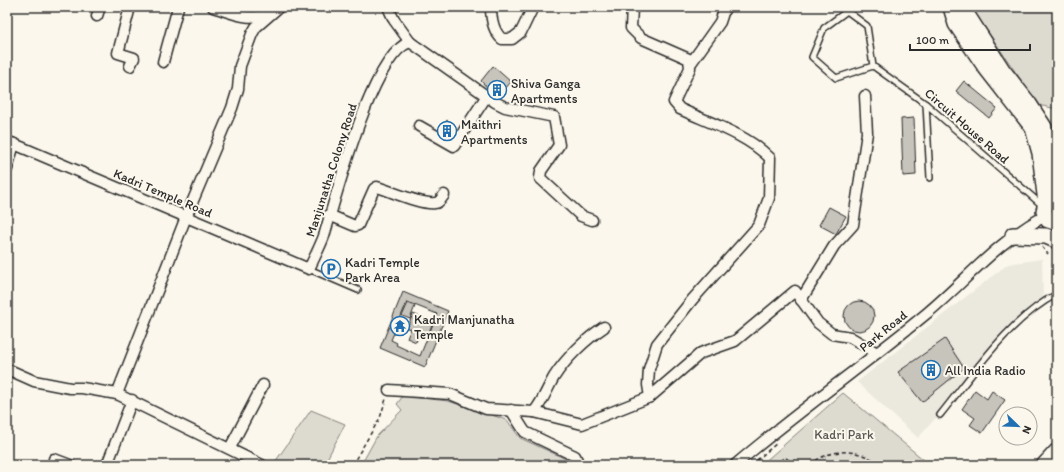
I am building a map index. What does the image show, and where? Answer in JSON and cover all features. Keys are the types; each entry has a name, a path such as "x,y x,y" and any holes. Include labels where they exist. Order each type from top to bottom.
{"highway":[{"path":"1045,465 1057,452"}],"main road":[{"path":"951,7 956,24 986,68 1033,128 1040,153 1056,243"},
{"path":"962,7 1003,71 1029,104 1044,127 1055,179 1050,209"},
{"path":"1013,235 1046,236 1056,243"}],"street":[{"path":"130,7 118,53 134,58 130,66"},
{"path":"163,62 178,7"},
{"path":"213,7 247,18 256,18 270,14"},
{"path":"117,394 186,217 232,108 238,89 240,66 252,34 256,27 279,7"},
{"path":"388,7 394,20 410,42 486,97 505,107 554,117 559,145 541,172 540,178 581,216 592,220"},
{"path":"491,7 491,18 496,33 502,40 512,39 521,32 533,7"},
{"path":"632,7 631,28 641,38 689,59 691,63"},
{"path":"650,397 648,384 649,369 657,344 692,300 759,225 769,198 770,158 759,147 680,109 674,102 691,63 720,22 726,7"},
{"name":"Manjunatha Colony Road","path":"309,269 324,237 329,215 365,106 391,60 404,44 410,42"},
{"path":"801,300 834,246 853,225 867,133 865,96"},
{"path":"419,126 454,146 486,97"},
{"path":"7,169 10,142"},
{"name":"Kadri Temple Road","path":"10,142 309,269"},
{"path":"329,215 355,226 358,225 374,189 377,187 420,201 434,203 439,202 444,195"},
{"name":"Park Road","path":"735,465 927,313 995,249 1050,209"},
{"path":"388,394 450,394 486,409 534,412 582,424 650,397 701,353 735,341 795,291 818,323 832,334 850,337 877,353"},
{"path":"534,412 546,394 554,377 564,364 591,335 604,327"},
{"path":"7,369 34,381 70,388 82,388 117,394 132,400 262,465"},
{"path":"230,448 263,385"},
{"path":"107,465 132,400"},
{"path":"511,410 525,432 575,456 579,465"},
{"path":"54,459 70,465"}],"lane":[{"path":"847,11 868,26 873,66 836,78 812,57 824,28 847,11"},
{"name":"Circuit House Road","path":"873,66 926,104 1050,209"},
{"path":"926,104 930,178"},
{"path":"309,269 358,290"},
{"path":"940,415 1016,323 1041,303 1057,294"}],"path":[{"path":"352,465 380,418 388,394"},
{"path":"810,465 818,458 836,452 855,452 872,459 881,465"},
{"path":"775,465 785,457 795,465"}],"shaded area":[{"path":"1042,259 1043,297 918,438 857,382 1008,264"}],"green space":[{"path":"971,7 1057,7 1057,109 1038,105"},
{"name":"Kadri Park","path":"843,393 930,465 761,465"},
{"path":"403,396 448,401 507,420 520,438 566,459 568,465 361,465 377,436 402,410 397,404"},
{"path":"311,410 345,424 324,465 273,465"}],"building":[{"name":"Shiva Ganga Apartments","path":"493,66 511,82 497,98 481,81"},
{"path":"964,81 997,108 989,118 956,91"},
{"path":"914,118 916,175 903,176 901,119"},
{"name":"Maithri Apartments","path":"447,120 456,128 449,141 438,134"},
{"path":"829,207 846,216 836,234 819,225"},
{"path":"403,292 448,311 425,367 380,348","holes":["407,302 437,314 420,356 396,345 397,343 391,340"]},
{"path":"859,301 870,305 874,316 870,327 859,331 848,327 844,316 848,305"},
{"path":"408,303 415,306 410,319 402,316"},
{"path":"413,314 433,322 427,338 419,335 416,342 407,338 411,329 407,328"},
{"name":"All India Radio","path":"945,339 964,368 922,402 898,372"},
{"path":"975,390 987,399 992,391 1005,400 1001,406 998,406 998,410 982,433 970,425 975,418 962,409"}],"place":[{"name":"Shiva Ganga Apartments","path":"497,90"},
{"name":"Maithri Apartments","path":"447,131"},
{"name":"Kadri Temple Park Area","path":"331,269"},
{"name":"Kadri Manjunatha Temple","path":"400,326"},
{"name":"All India Radio","path":"931,370"}]}
